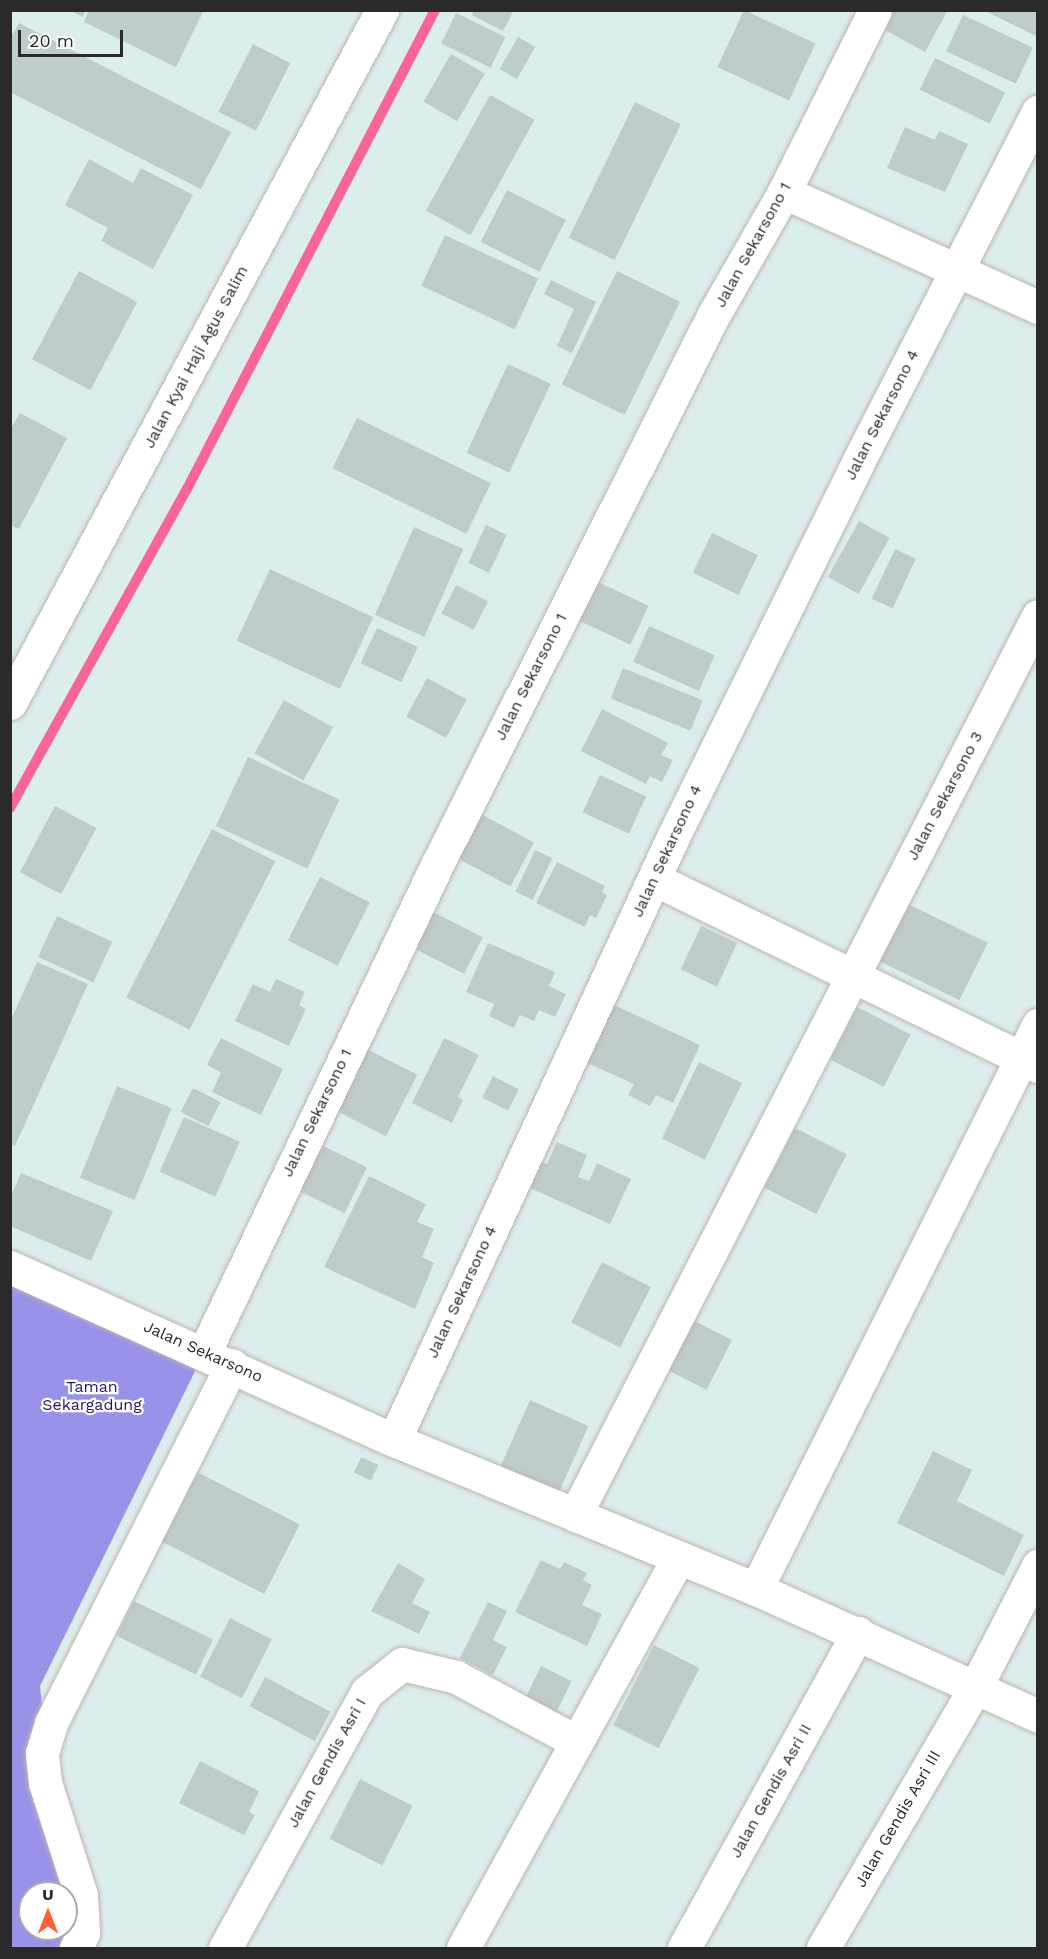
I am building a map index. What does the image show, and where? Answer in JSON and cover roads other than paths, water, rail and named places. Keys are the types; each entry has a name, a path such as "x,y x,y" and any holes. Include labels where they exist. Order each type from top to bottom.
{"street":[{"name":"Jalan Kyai Haji Agus Salim","path":"10,703 382,10"},
{"name":"Jalan Sekarsono 1","path":"76,1948 83,1933 81,1895 45,1783 42,1753 51,1723 218,1359 437,864 713,316 784,192 876,10"},
{"name":"Jalan Sekarsono 4","path":"394,1440 654,879 858,462 1038,112"},
{"path":"784,192 1038,307"},
{"name":"Jalan Sekarsono 3","path":"575,1515 851,975 1038,616"},
{"path":"654,879 1029,1062"},
{"path":"756,1589 1029,1062 1038,1025"},
{"name":"Jalan Sekarsono","path":"10,1267 394,1440 678,1559 756,1589 858,1633 974,1690 1038,1716"},
{"path":"463,1948 678,1559"},
{"name":"Jalan Gendis Asri III","path":"823,1948 974,1690 1038,1566"},
{"name":"Jalan Gendis Asri II","path":"684,1948 858,1633"},
{"name":"Jalan Gendis Asri I","path":"225,1948 367,1692 402,1664 456,1677 577,1742"}],"waterway":[{"path":"10,808 187,489 435,10"}],"park label":[{"name":"Taman Sekargadung","path":"92,1396"}]}
